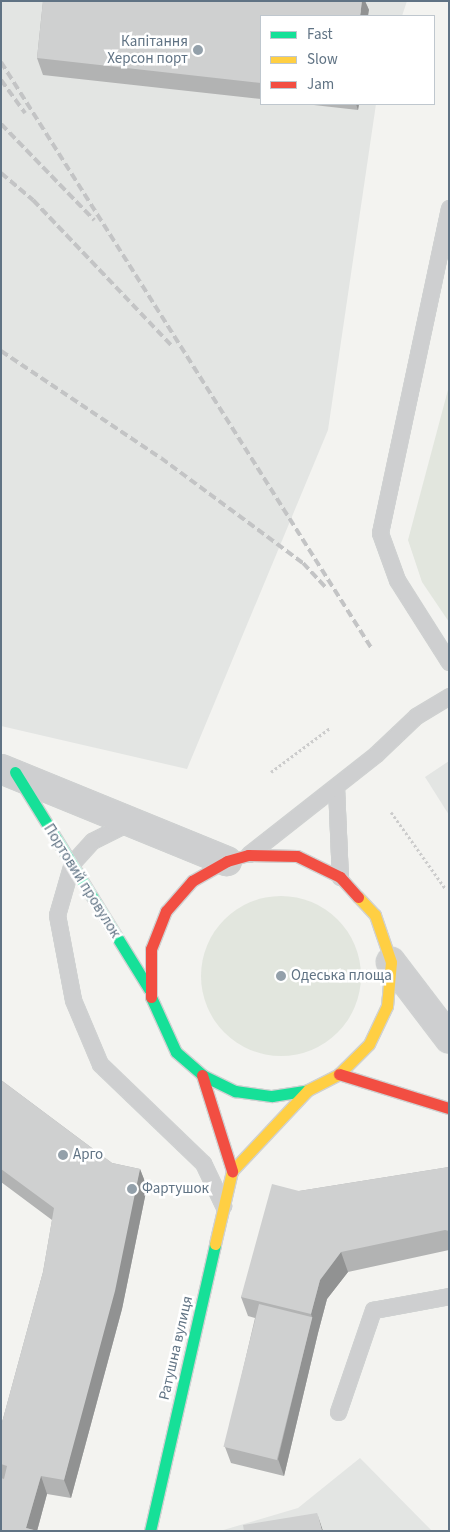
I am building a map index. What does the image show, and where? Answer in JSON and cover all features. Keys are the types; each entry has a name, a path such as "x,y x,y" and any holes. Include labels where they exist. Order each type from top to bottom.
{"street":[{"name":"Портовий провулок","path":"8,771 237,858"},
{"name":"Портовий провулок","path":"8,771 72,863 149,989"},
{"path":"390,962 387,1006 369,1044 339,1074 308,1090 272,1096 235,1091 202,1075 176,1052 159,1022 149,989 151,949 166,911 192,882 237,858 296,856 340,876 375,914 390,962 449,1038"},
{"path":"339,1074 449,1108"},
{"path":"202,1075 232,1171 308,1090"},
{"name":"Ратушна вулиця","path":"150,1531 232,1171"}],"lane":[{"path":"449,208 380,533 397,580 449,662"},
{"path":"237,858 336,787 416,716 449,696"},
{"path":"336,787 340,876"},
{"path":"134,820 92,841 72,863 56,915 73,1000 100,1064 203,1163 224,1206"},
{"path":"338,1412 373,1310 449,1296"}],"path":[{"path":"271,772 330,728"},
{"path":"392,812 445,888"}],"shaded area":[{"path":"1,1 407,1 402,15 260,15 260,105 376,105 328,430 187,769 1,726"},
{"path":"449,386 449,622 422,582 408,540"},
{"path":"449,761 449,815 425,777"},
{"name":"Одеська площа","path":"289,896 319,905 338,919 348,931 355,945 360,960 360,992 355,1007 348,1021 338,1033 326,1043 304,1053 289,1056 273,1056 258,1053 236,1043 214,1021 202,992 201,968 204,953 214,931 236,909 265,897"},
{"path":"360,1458 432,1531 220,1531 298,1508"}],"building":[{"path":"43,1 362,1 360,15 260,15 260,83 37,58"},
{"path":"1,1080 112,1163 140,1169 115,1291 64,1480 41,1476 26,1528 38,1531 1,1531 1,1478 4,1479 7,1466 1,1464 1,1426 43,1272 54,1208 1,1169"},
{"path":"449,1167 449,1231 445,1230 341,1252 320,1280 311,1314 241,1297 272,1184 299,1191"},
{"path":"259,1304 312,1317 277,1460 223,1447"},
{"path":"317,1513 322,1531 244,1531 243,1525"}],"railway":[{"path":"1,62 372,649"},
{"path":"1,80 25,113"},
{"path":"1,124 94,220"},
{"path":"1,173 33,200 173,347"},
{"path":"1,351 161,458 303,563 327,589"}],"traffic: fast":[{"path":"15,772 149,989"},
{"path":"151,997 176,1052 202,1075 235,1091 272,1096 308,1090"},
{"path":"150,1531 215,1244"}],"traffic: slow":[{"path":"215,1244 232,1171 308,1090 339,1074 369,1044 387,1006 391,962 375,915 358,897"}],"traffic: jam":[{"path":"151,997 151,949 166,911 192,881 227,861 248,855 297,856 340,877 358,897"},
{"path":"339,1074 449,1108"},
{"path":"202,1075 232,1171"}],"place":[{"name":"Капітання Херсон порт","path":"198,50"},
{"name":"Одеська площа","path":"281,976"},
{"name":"Арго","path":"63,1155"},
{"name":"Фартушок","path":"132,1189"}]}
